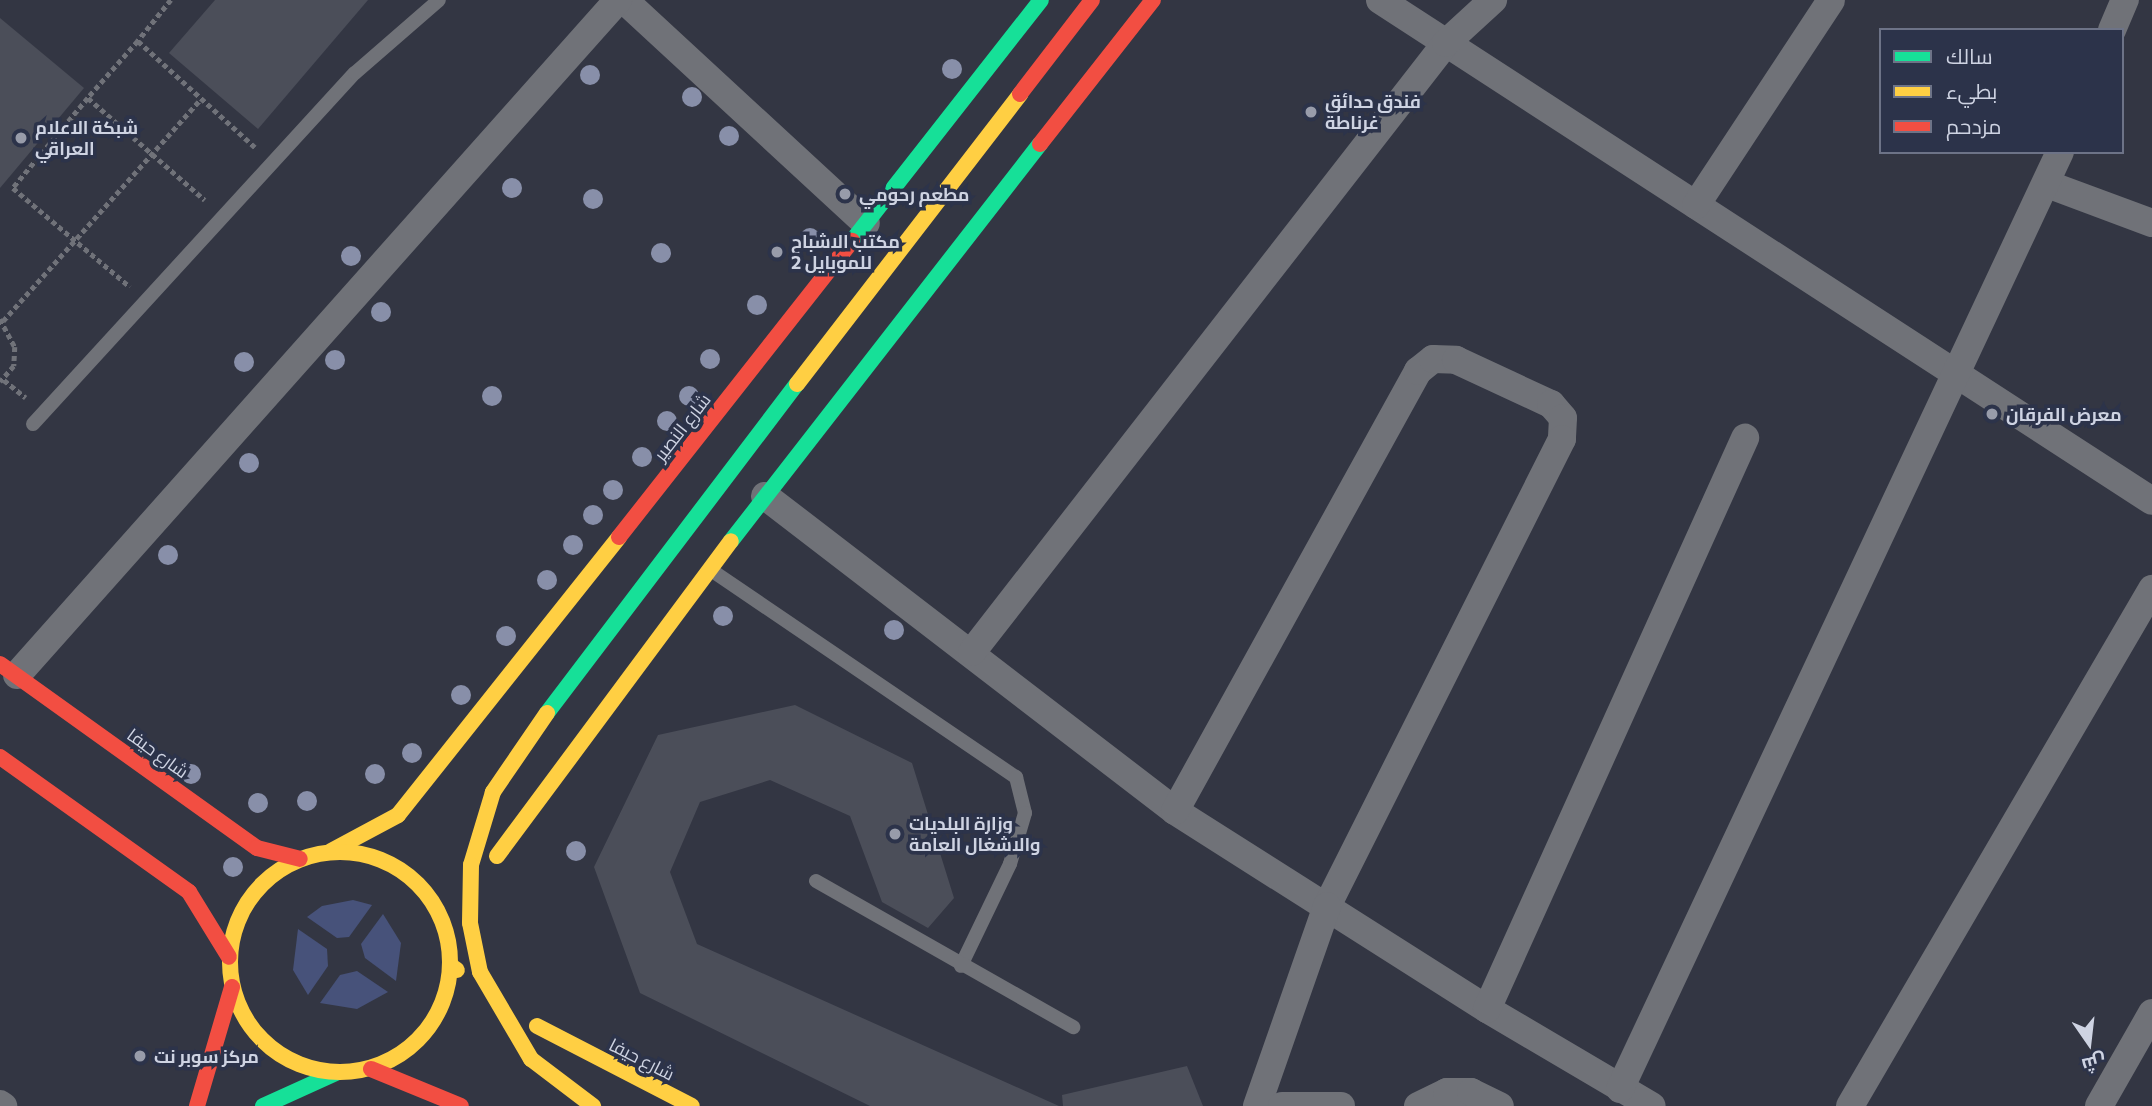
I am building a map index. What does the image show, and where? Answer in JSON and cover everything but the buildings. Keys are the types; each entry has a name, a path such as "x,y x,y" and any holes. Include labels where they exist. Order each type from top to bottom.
{"main road":[{"name":"شارع النصیر","path":"331,851 398,815 1041,0"},
{"path":"593,1106 531,1059 480,972 470,923 471,864 493,792 556,699 1092,0"},
{"path":"497,856 710,569 773,503 1153,0"},
{"name":"شارع حيفا","path":"8,670 257,848 300,859"},
{"path":"0,757 189,892 229,957"},
{"path":"263,1106 336,1073 371,1069 402,1054 428,1030 444,1000 454,968 447,931 427,892 400,868 367,855 331,851 300,859 271,876 249,899 229,957 232,987 246,1021 270,1048 302,1066 336,1073"},
{"path":"427,892 447,885"},
{"path":"197,1106 232,987"},
{"name":"شارع حيفا","path":"537,1027 687,1104"},
{"path":"371,1069 461,1106"},
{"path":"660,1106 687,1104"}],"street":[{"path":"8,670 618,0"},
{"path":"624,0 866,223"},
{"path":"1380,0 2152,501"},
{"path":"972,652 1446,43 1493,0"},
{"path":"1696,205 1831,0"},
{"path":"2113,28 2125,0"},
{"path":"1620,1088 1954,372 2059,154"},
{"path":"2046,184 2152,223"},
{"path":"1175,811 1418,371 1433,359 1456,360 1551,404 1563,418 1562,439 1326,906 1257,1106"},
{"path":"1487,1009 1745,438"},
{"path":"773,503 972,652 1175,811 1487,1009 1652,1106"},
{"path":"1850,1106 2152,589"},
{"path":"2099,1106 2152,1013"},
{"path":"1418,1106 1447,1092 1471,1092 1500,1106"},
{"path":"1282,1106 1341,1106"}],"lane":[{"path":"33,424 144,299 355,73 439,0"},
{"path":"710,569 1016,777 1025,813 1010,864 961,966"},
{"path":"816,881 961,966 1073,1027"}],"path":[{"path":"144,299 13,188 171,0"},
{"path":"138,41 200,100 272,161"},
{"path":"88,98 222,215"},
{"path":"0,382 14,366 15,347 2,320 200,100"}],"shaded area":[{"path":"353,900 372,905 349,937 337,938 307,917 322,906"},
{"path":"383,914 401,943 396,981 365,958 361,944"},
{"path":"298,929 327,949 328,966 308,995 293,970"},
{"path":"357,971 388,992 357,1009 320,1003 340,975"}],"traffic: fast":[{"path":"852,241 1041,0"},
{"path":"731,541 1040,144"},
{"path":"547,713 797,384"},
{"path":"263,1106 336,1073"}],"traffic: slow":[{"path":"797,384 1020,94"},
{"path":"331,851 398,815 619,537"},
{"path":"497,856 731,541"},
{"path":"547,713 493,792 471,865 470,923 480,972 531,1059 593,1106"},
{"path":"340,852 382,860 418,884 442,920 450,962 442,1004 418,1040 382,1064 340,1072 298,1064 262,1040 238,1004 230,962 238,920 262,884 298,860 340,852"},
{"path":"451,966 457,970"},
{"path":"537,1026 692,1106"}],"traffic: jam":[{"path":"1020,94 1092,0"},
{"path":"1040,144 1153,0"},
{"path":"619,537 852,241"},
{"path":"0,664 257,848 300,859"},
{"path":"0,757 189,892 229,957"},
{"path":"197,1106 232,987"},
{"path":"371,1069 461,1106"}],"place":[{"name":"فندق حدائق غرناطة","path":"1311,112"},
{"name":"شبكة الاعلام العراقي","path":"21,138"},
{"name":"مطعم رحومي","path":"845,194"},
{"name":"مكتب الاشباح 2 للموبايل","path":"777,252"},
{"name":"معرض الفرقان","path":"1992,414"},
{"name":"وزارة البلديات والاشغال العامة","path":"895,834"},
{"name":"مركز سوبر نت","path":"140,1056"}]}
